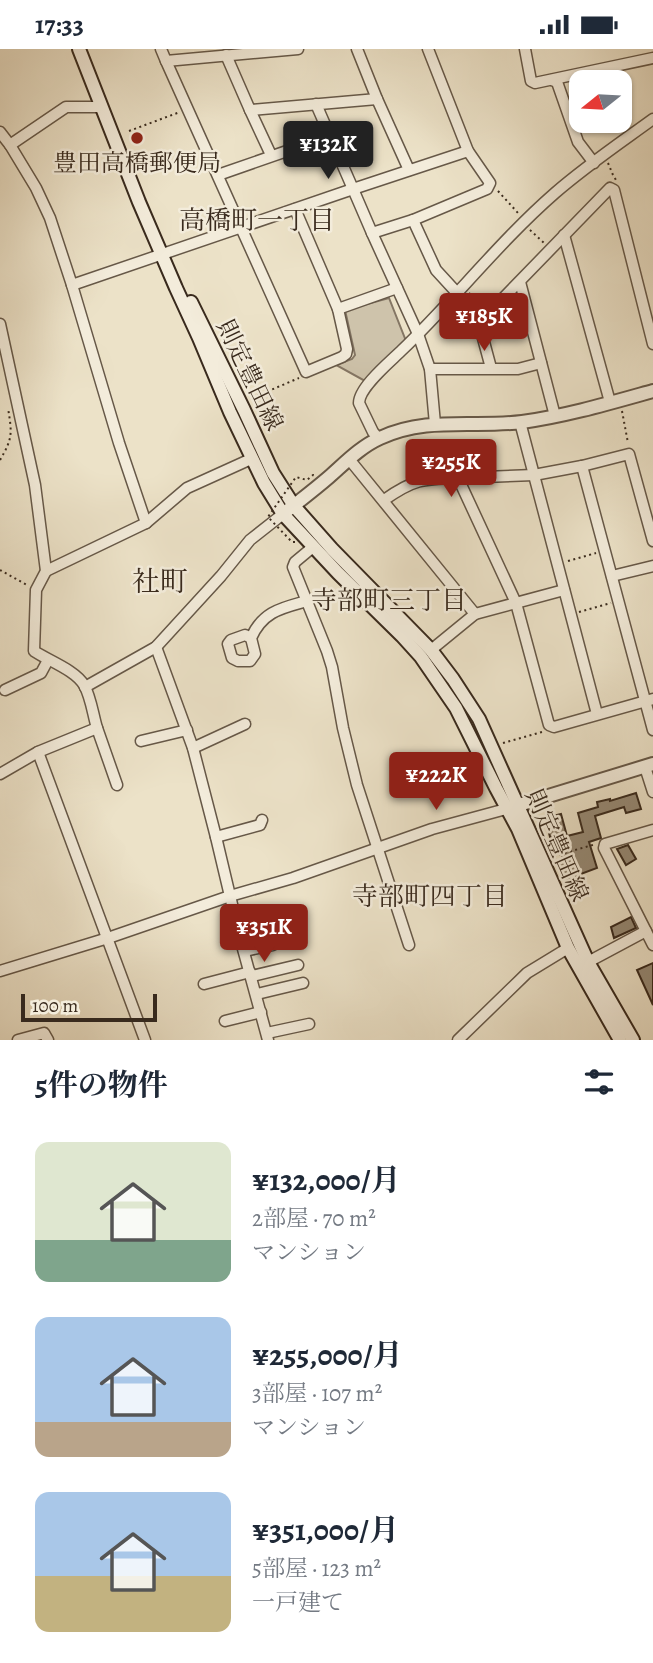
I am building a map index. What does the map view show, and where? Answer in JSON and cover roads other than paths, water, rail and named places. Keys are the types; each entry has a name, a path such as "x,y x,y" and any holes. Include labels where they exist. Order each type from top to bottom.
{"main road":[{"name":"則定豊田線","path":"79,49 139,202 251,459 283,515 402,636 428,667 456,708 512,807 588,962 633,1040"},
{"name":"則定豊田線","path":"163,255 188,296 273,473 294,506 332,549 431,650 479,719 507,785 518,829 568,948 620,1040"},
{"path":"283,515 360,450 378,438 411,426 520,422 615,405 653,391"},
{"path":"512,807 649,766"}],"street":[{"path":"161,49 306,372 346,354 347,349 338,309 295,209"},
{"path":"166,61 298,49"},
{"path":"357,49 409,170"},
{"path":"372,233 487,189 490,183 468,151 428,49"},
{"path":"525,49 531,81 535,83 653,53"},
{"path":"226,55 271,155"},
{"path":"552,80 556,82 578,142 594,163"},
{"path":"250,110 377,99"},
{"path":"316,104 418,334 430,369 435,424"},
{"path":"10,145 66,107 102,107"},
{"path":"378,438 359,403 359,397 377,374 556,192 653,119"},
{"path":"0,132 46,206 146,523"},
{"path":"218,175 330,136"},
{"path":"72,285 468,151"},
{"path":"491,368 480,327 482,320 610,188 614,190 653,344"},
{"path":"413,219 436,270 461,291"},
{"path":"564,235 615,405"},
{"path":"520,282 555,416"},
{"path":"338,309 397,288"},
{"path":"0,324 35,485 46,571 36,590 34,651 68,670 85,687 117,785"},
{"path":"430,369 522,369 541,363"},
{"path":"520,422 597,714"},
{"path":"384,500 402,488 424,479 534,475 629,454 653,541"},
{"path":"46,571 146,523 187,488 251,459"},
{"path":"349,459 475,614"},
{"path":"582,466 618,601 649,700 653,730"},
{"path":"458,478 516,603 548,723 554,727 649,700"},
{"path":"85,687 156,647 250,540 283,515"},
{"path":"313,547 295,562 293,567 329,659 342,728 357,785 409,945"},
{"path":"612,576 653,566"},
{"path":"431,650 475,614 564,590"},
{"path":"251,638 261,621 270,613 307,601"},
{"path":"156,647 193,748 268,1037 309,1024"},
{"path":"5,690 41,673 48,660"},
{"path":"193,748 245,724"},
{"path":"0,774 38,752 97,728"},
{"path":"141,741 187,730"},
{"path":"38,752 145,1040"},
{"path":"649,766 653,792"},
{"path":"0,971 293,878 432,829 512,807"},
{"path":"216,837 260,825 262,820"},
{"path":"653,830 604,846 653,945"},
{"path":"588,962 646,931"},
{"path":"244,951 272,945"},
{"path":"458,1040 527,972 568,948"},
{"path":"204,984 298,965"},
{"path":"257,994 303,983"},
{"path":"225,1021 261,1012"},
{"path":"18,1040 44,1033 48,1040"}],"place":[{"name":"豊田高橋郵便局","path":"137,138"}],"district":[{"name":"高橋町一丁目","path":"257,220"},
{"name":"社町","path":"160,581"},
{"name":"寺部町三丁目","path":"389,600"},
{"name":"寺部町四丁目","path":"430,896"}]}
